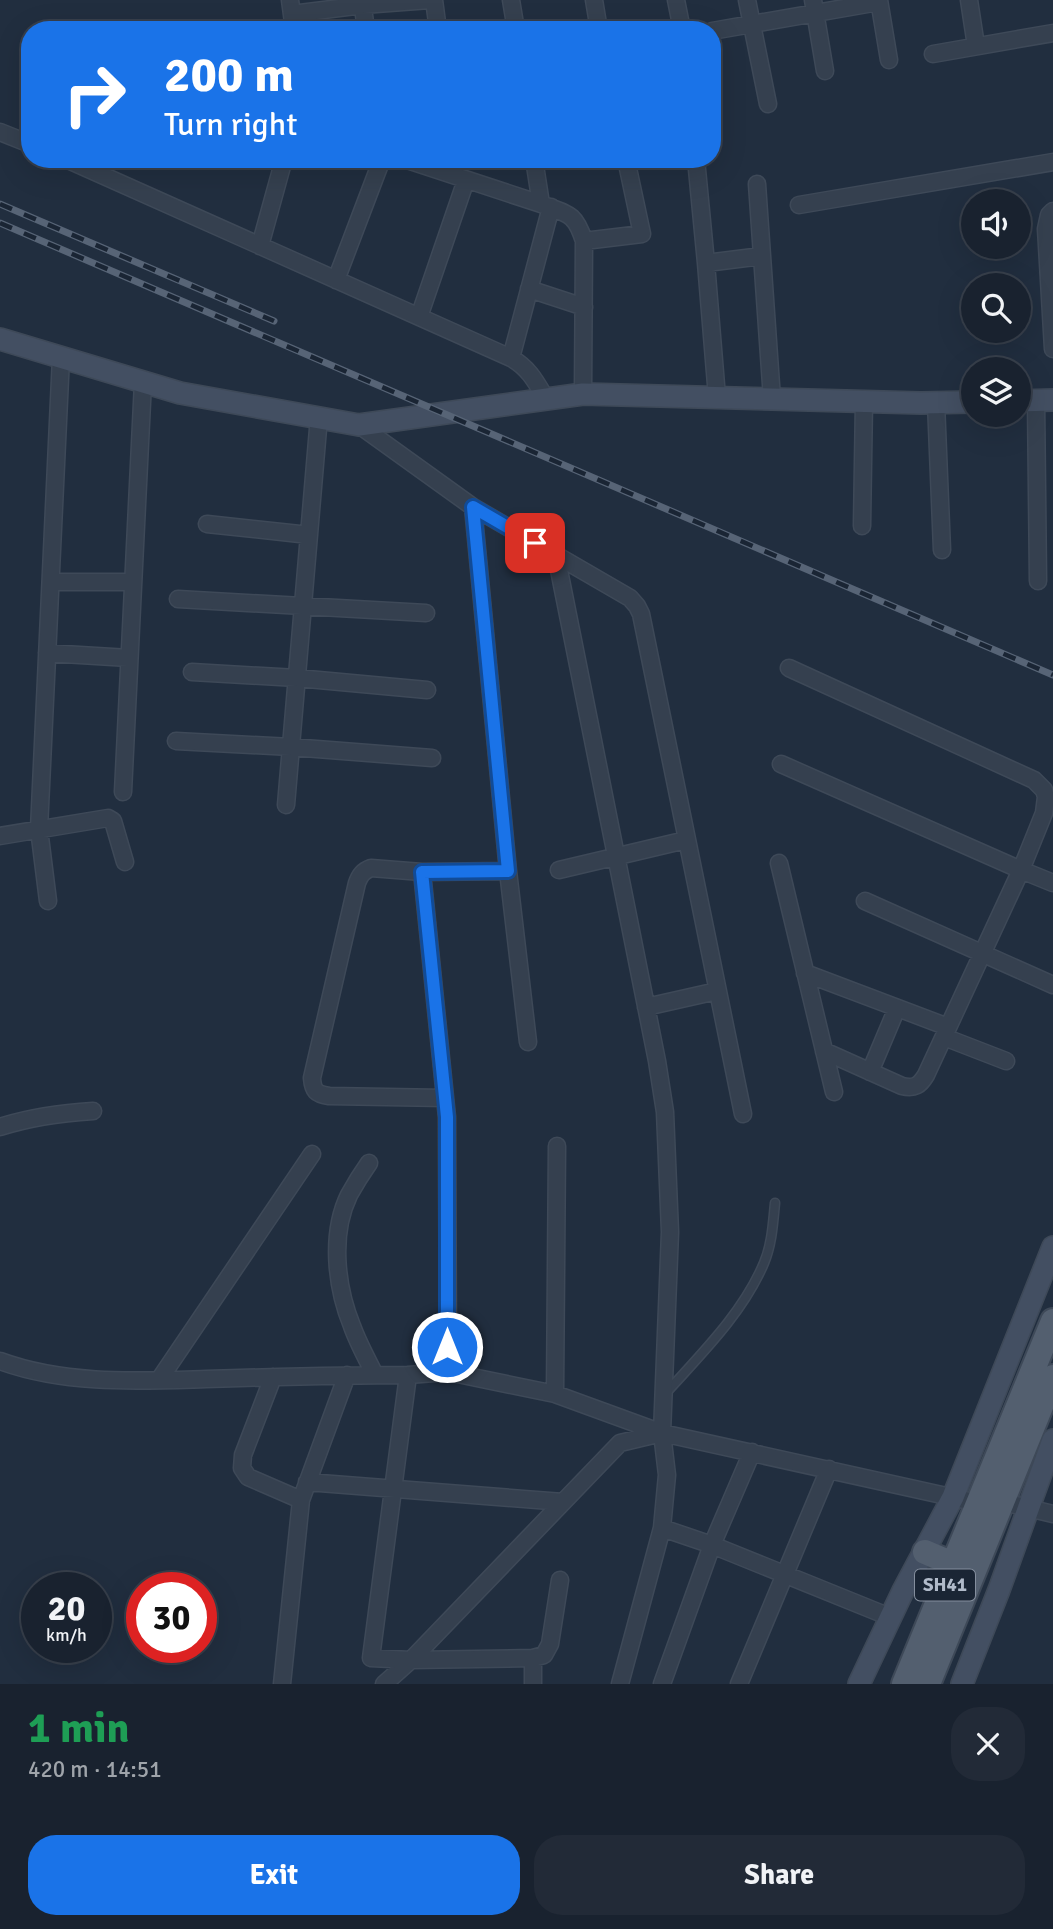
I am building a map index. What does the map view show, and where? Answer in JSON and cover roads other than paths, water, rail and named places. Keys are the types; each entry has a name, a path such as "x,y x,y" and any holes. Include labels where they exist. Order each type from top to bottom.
{"main road":[{"name":"SH41","path":"928,1684 1053,1321"},
{"name":"SH41","path":"904,1684 953,1564 993,1495 1053,1377"},
{"path":"925,1552 953,1564"}],"street":[{"path":"292,15 362,3 432,0 436,21"},
{"path":"512,0 515,21"},
{"path":"594,0 598,21"},
{"path":"676,0 680,21"},
{"path":"747,0 768,104"},
{"path":"969,0 976,46"},
{"path":"721,29 814,6 879,1 889,60"},
{"path":"362,3 365,21"},
{"path":"814,6 825,71"},
{"path":"933,54 1053,33"},
{"path":"0,132 21,140"},
{"path":"799,205 1053,162"},
{"path":"105,168 260,246 511,358 531,373 546,399"},
{"path":"260,246 282,168"},
{"path":"336,280 379,168"},
{"path":"431,168 546,206 573,218 579,224 584,241 583,394"},
{"path":"419,317 462,178 459,168"},
{"path":"511,358 546,206 536,168"},
{"path":"584,241 642,233 628,168"},
{"path":"697,168 717,397"},
{"path":"757,184 772,399"},
{"path":"1053,211 1049,215 1046,229 1053,349"},
{"path":"706,263 762,256"},
{"path":"529,289 584,307"},
{"path":"0,339 180,393 359,425 583,394 961,402"},
{"path":"48,901 39,829 61,357"},
{"path":"123,792 143,382"},
{"path":"1036,400 1038,580"},
{"path":"862,526 864,401"},
{"path":"936,403 942,550"},
{"path":"286,805 319,417"},
{"path":"359,425 473,507 630,598 642,614 743,1114"},
{"path":"473,507 508,871 528,1042"},
{"path":"207,524 309,535"},
{"path":"556,555 665,1112 670,1233 662,1433 667,1475 662,1528 620,1684"},
{"path":"51,582 133,582"},
{"path":"178,599 426,613"},
{"path":"47,653 129,657"},
{"path":"789,668 1034,780 1046,797 1044,813 1021,870 921,1083 910,1088 902,1086 824,1051"},
{"path":"192,672 427,690"},
{"path":"176,741 432,758"},
{"path":"780,764 1053,883"},
{"path":"0,836 111,819 125,862"},
{"path":"559,870 686,840"},
{"path":"779,863 834,1092"},
{"path":"445,1098 329,1096 320,1095 312,1086 360,875 364,870 372,868 422,872 508,871"},
{"path":"422,872 447,1117 448,1372"},
{"path":"865,901 1053,985"},
{"path":"805,973 897,1008 1006,1061"},
{"path":"646,1007 718,991"},
{"path":"870,1072 897,1008"},
{"path":"0,1127 53,1113 93,1111"},
{"path":"555,1394 557,1146"},
{"path":"159,1380 312,1154"},
{"path":"369,1163 348,1197 340,1225 337,1263 352,1326 375,1375"},
{"path":"859,1684 890,1617 953,1497 1053,1247"},
{"path":"0,1362 73,1378 122,1381 448,1372 555,1394 662,1433 953,1497 993,1495 1053,1514"},
{"path":"282,1684 301,1500 347,1375"},
{"path":"408,1375 371,1658 533,1658 544,1655 550,1644 560,1580"},
{"path":"273,1377 243,1455 242,1468 248,1477 301,1500"},
{"path":"384,1684 411,1660 620,1443 662,1433"},
{"path":"962,1684 1053,1440"},
{"path":"663,1684 712,1545 752,1452"},
{"path":"739,1684 829,1469"},
{"path":"307,1482 562,1502"},
{"path":"662,1528 712,1545 890,1617"},
{"path":"533,1658 533,1684"}],"lane":[{"path":"663,1396 720,1331 753,1287 765,1261 771,1239 775,1203"}],"railway":[{"path":"0,204 274,321"},
{"path":"0,223 1053,675"}]}
